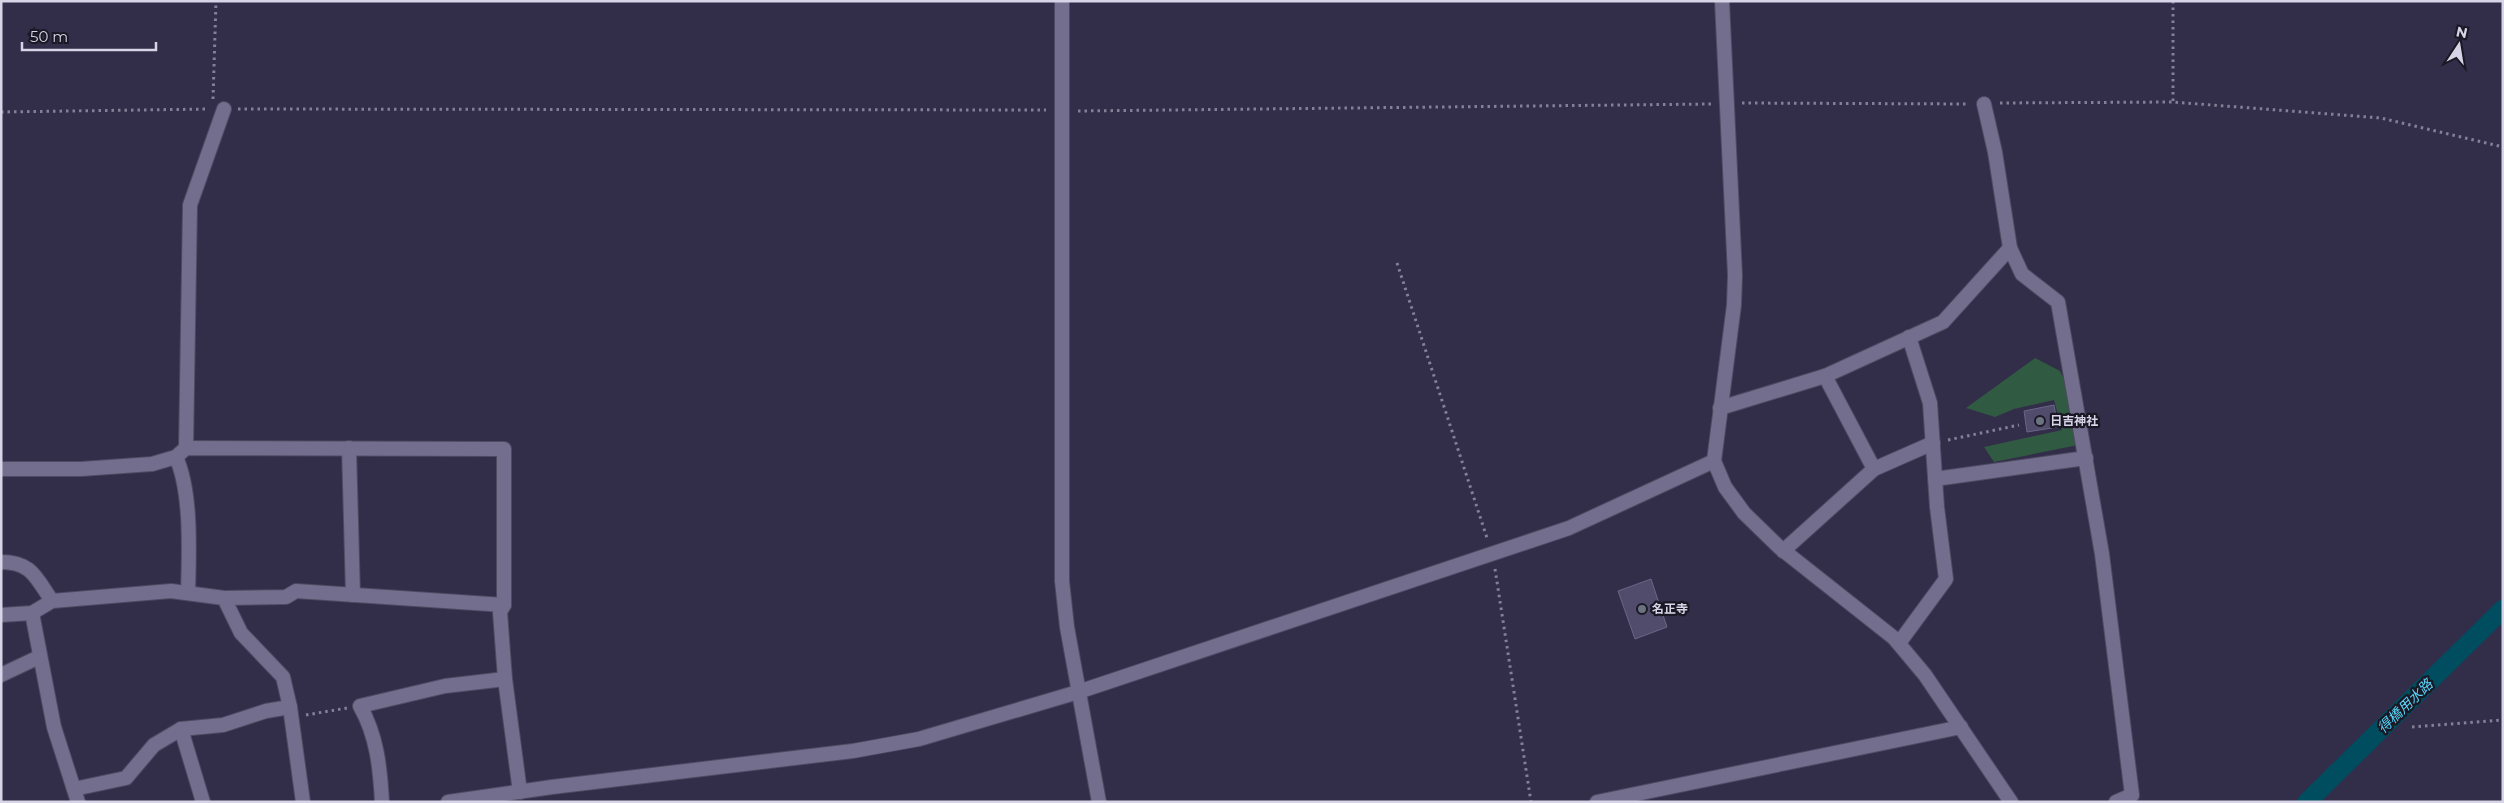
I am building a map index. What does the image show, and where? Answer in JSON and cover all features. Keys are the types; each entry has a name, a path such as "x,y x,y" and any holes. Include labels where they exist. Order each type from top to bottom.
{"street":[{"path":"1062,1 1062,581 1067,627 1098,802"},
{"path":"1722,1 1735,275 1734,305 1714,461 1725,487 1740,507 1783,551 1899,643 1925,675 2010,802"},
{"path":"1984,104 1995,152 2010,248 2022,274 2058,302 2102,554 2132,795 2116,802"},
{"path":"188,593 189,554 181,453 190,205 219,109"},
{"path":"1720,408 1825,376 1943,322 2010,248"},
{"path":"1899,643 1946,579 1935,479 1930,403 1909,337"},
{"path":"1825,376 1874,469"},
{"path":"1783,551 1874,469 1933,443"},
{"path":"349,448 353,595"},
{"path":"1,469 80,469 152,464 181,453 349,448 504,449 504,605 500,612 505,679 520,792"},
{"path":"1935,479 2086,458"},
{"path":"448,802 853,751 919,740 1078,692 1569,528 1714,461"},
{"path":"1,562 20,564 31,570 52,601"},
{"path":"1,615 32,613 52,601 171,591 224,598 286,597 296,592 504,605"},
{"path":"224,598 240,633 283,677 291,712 303,802"},
{"path":"32,613 39,658 54,727 75,798 126,778 154,745 181,729 223,724 266,711 291,712"},
{"path":"1,675 39,658"},
{"path":"382,802 379,762 374,738 360,706 445,686 505,679"},
{"path":"1597,802 1960,727"},
{"path":"181,729 203,802"}],"path":[{"path":"216,1 219,109"},
{"path":"2172,1 2173,102"},
{"path":"1,112 219,109 1062,111 1726,103 1984,104 2173,102 2381,118 2503,147"},
{"path":"1397,263 1492,553 1531,802"},
{"path":"1933,443 2018,425"},
{"path":"291,712 360,706"},
{"path":"2412,726 2503,720"}],"green space":[{"path":"2035,358 2060,371 2067,385 2078,445 1994,462 1984,447 2062,430 2054,400 2014,409 1995,417 1966,408"}],"building":[{"path":"2054,405 2058,427 2027,432 2024,411"},
{"name":"名正寺","path":"1651,579 1667,627 1635,639 1618,591"}],"waterway":[{"name":"得橋用水路","path":"2307,802 2503,609"}],"place":[{"name":"日吉神社","path":"2040,421"},
{"name":"名正寺","path":"1642,609"}]}
